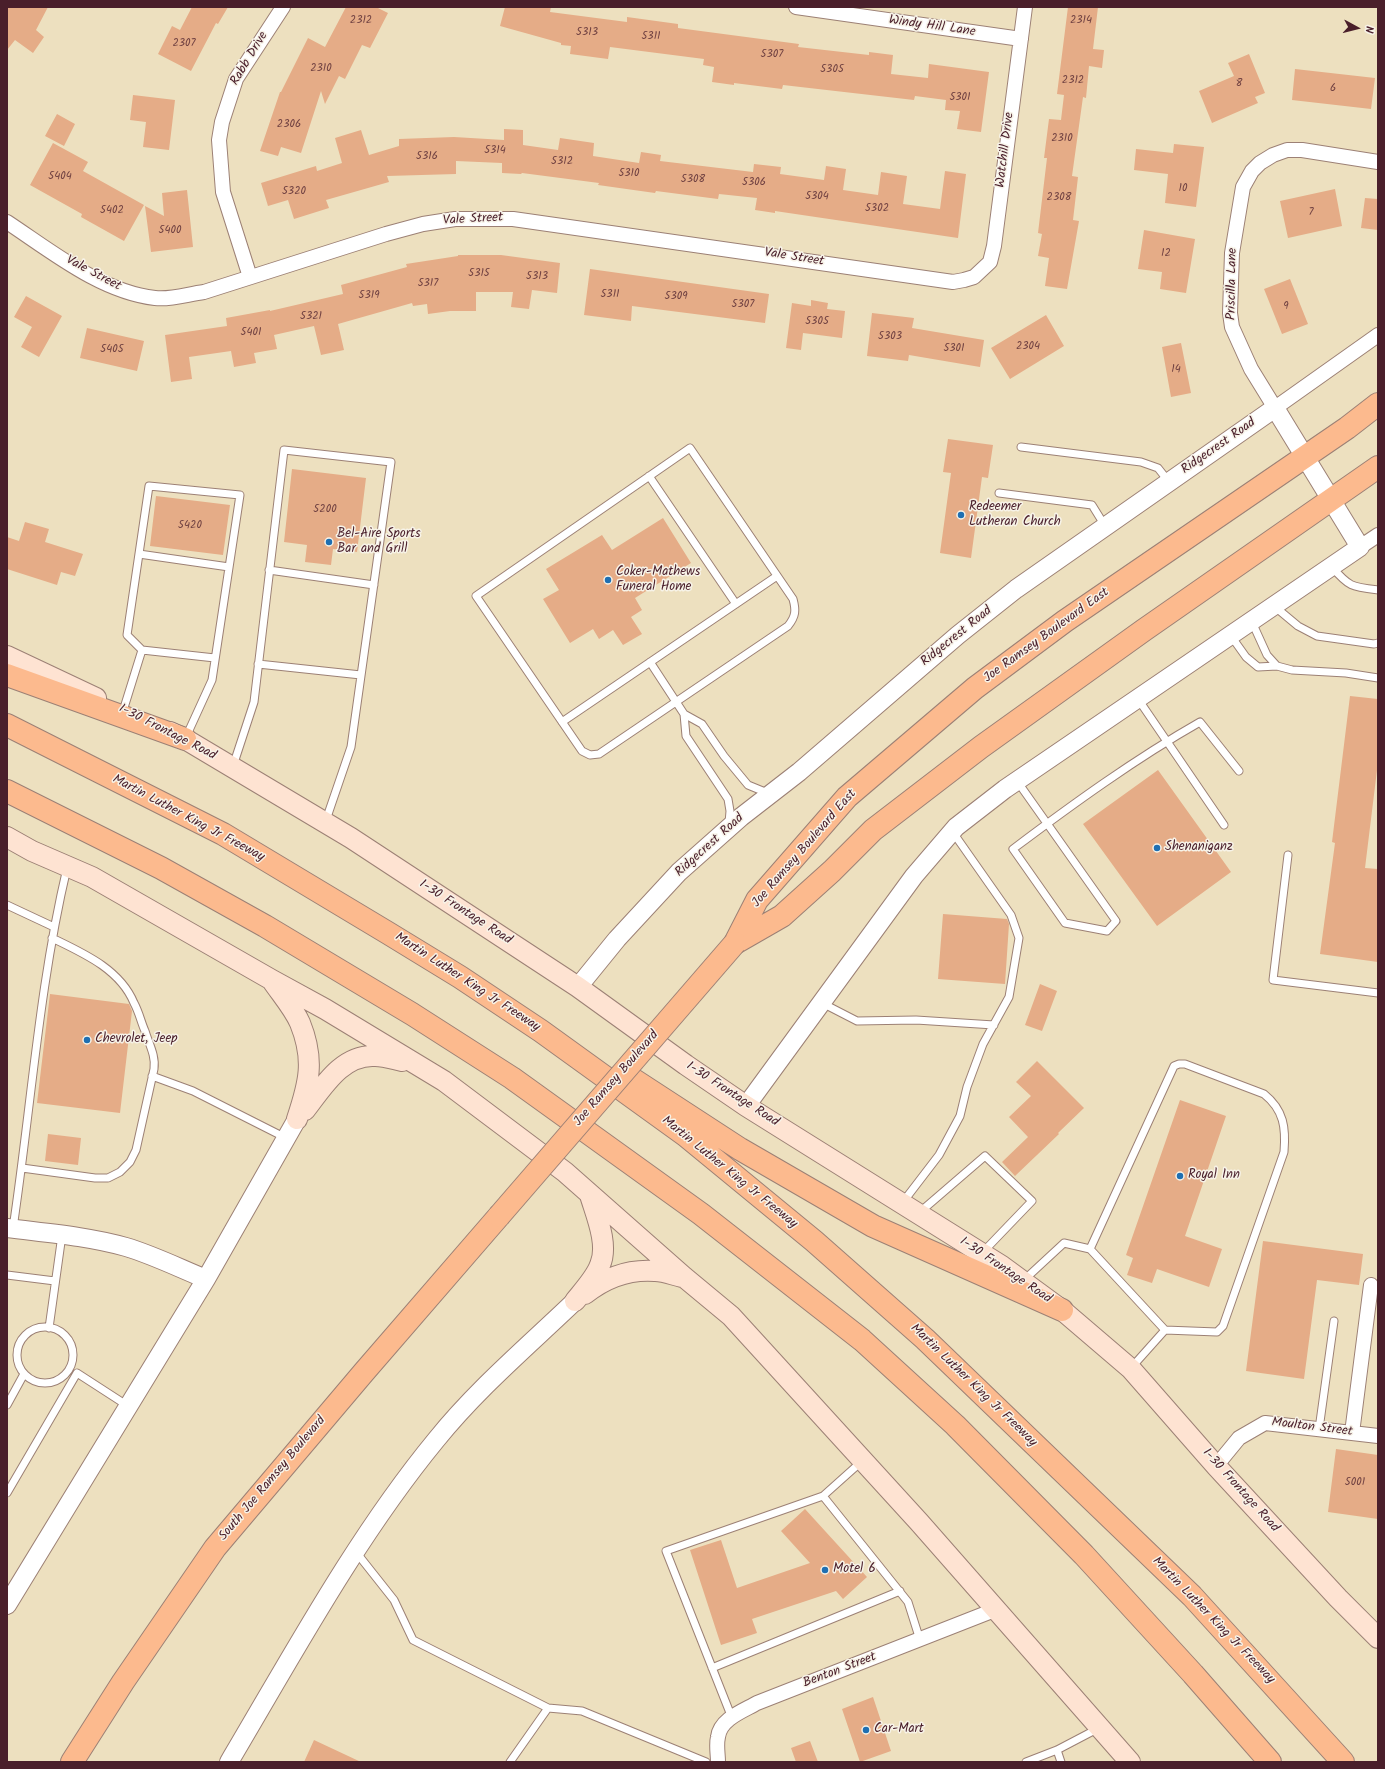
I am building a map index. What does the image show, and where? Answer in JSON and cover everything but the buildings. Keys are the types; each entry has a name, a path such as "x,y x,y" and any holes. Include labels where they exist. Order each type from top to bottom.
{"highway":[{"name":"Joe Ramsey Boulevard East","path":"735,943 757,900 847,796 975,688 1065,620 1305,457 1347,428 1378,404"},
{"name":"Joe Ramsey Boulevard East","path":"735,943 782,916 832,871 873,830 982,747 1144,630 1378,467"},
{"path":"7,675 185,739"},
{"name":"Martin Luther King Jr Freeway","path":"7,725 223,834 453,973 541,1031 685,1135 814,1241 925,1339 1192,1596 1343,1762"},
{"path":"7,791 161,868 265,926 405,1010 512,1078 701,1214 862,1340 955,1425 1084,1555 1193,1674 1270,1762"},
{"name":"Joe Ramsey Boulevard","path":"499,1216 735,943"},
{"path":"541,1031 588,1050 740,1149 873,1226 974,1261 1062,1310"},
{"name":"South Joe Ramsey Boulevard","path":"72,1762 127,1676 215,1548 499,1216"}],"main road":[{"name":"I-30 Frontage Road","path":"7,656 185,739 351,838 578,987 686,1065 746,1106 910,1209 974,1261 1023,1282 1062,1310 1131,1369 1216,1466 1338,1598 1378,1638"},
{"path":"7,837 92,877 325,1009 444,1081 542,1154 731,1316 997,1609 1130,1762"},
{"path":"272,980 300,1022 309,1055 308,1086 297,1119"},
{"path":"297,1119 334,1073 352,1060 374,1056 411,1062"},
{"path":"575,1301 600,1265 603,1244 598,1220 589,1193"},
{"path":"575,1301 598,1283 626,1272 655,1270 684,1277"}],"street":[{"name":"Rabb Drive","path":"250,278 223,192 219,140 222,122 236,79 283,7"},
{"name":"Windy Hill Lane","path":"796,7 1020,40"},
{"name":"Watchill Drive","path":"964,280 974,276 990,262 994,246 1025,7"},
{"name":"Priscilla Lane","path":"1360,547 1246,359 1232,327 1230,313 1232,253 1243,187 1252,171 1260,163 1273,155 1287,150 1302,150 1378,162"},
{"name":"Vale Street","path":"7,222 102,281 133,294 156,298 204,292 386,234 423,224 455,219 513,219 756,252 921,278 952,282 964,280"},
{"name":"Ridgecrest Road","path":"578,987 617,939 679,872 729,828 799,772 958,635 1016,589 1378,335"},
{"path":"746,1106 914,876 956,826 1017,781 1378,535"},
{"path":"8,1601 206,1279 297,1119"},
{"path":"10,1228 62,1235 125,1247 150,1255 206,1279"},
{"path":"1352,1433 1371,1285"},
{"path":"229,1762 356,1552 399,1488 437,1439 477,1396 575,1301"},
{"name":"Moulton Street","path":"1216,1466 1239,1438 1265,1423 1378,1436"},
{"name":"Benton Street","path":"718,1762 718,1736 722,1726 757,1703 997,1609"}],"lane":[{"path":"1021,447 1141,462 1158,468 1169,482"},
{"path":"690,448 793,599 795,609 794,618 788,626 599,754 590,755 582,751 476,596 649,476 690,448"},
{"path":"232,768 254,702 284,450 391,462 351,747 325,822"},
{"path":"649,476 736,604"},
{"path":"185,739 212,680 240,495 149,486 127,635 142,650 215,658"},
{"path":"999,493 1092,505 1106,526"},
{"path":"139,554 229,567"},
{"path":"1332,566 1347,583 1354,587 1378,590"},
{"path":"269,570 374,585"},
{"path":"562,722 777,576"},
{"path":"1274,606 1298,626 1317,636 1374,644 1378,643"},
{"path":"1252,621 1267,655 1278,666"},
{"path":"1231,635 1246,657 1258,667 1278,666 1292,670 1346,673 1378,678"},
{"path":"123,711 142,650"},
{"path":"650,662 684,714 702,724 724,756 748,785 771,794"},
{"path":"258,664 361,675"},
{"path":"1138,699 1224,825"},
{"path":"684,714 686,736 728,799 730,811 729,828"},
{"path":"1017,781 1047,823 1116,920 1107,931 1065,923 1013,849 1047,823 1166,741 1200,722 1239,771"},
{"path":"910,1209 960,1116 967,1087 983,1044 1009,998 1019,938 1011,915 952,831"},
{"path":"1288,854 1273,980 1378,993"},
{"path":"10,1228 22,1168 38,1026 52,938 68,866"},
{"path":"7,905 54,927"},
{"path":"22,1168 95,1178 108,1178 120,1172 130,1162 136,1150 155,1064 154,1056 134,1001 124,986 107,968 52,938"},
{"path":"822,1003 857,1021 916,1020 994,1025"},
{"path":"1023,1282 1064,1243 1090,1249 1165,1330 1217,1332 1223,1326 1284,1152 1286,1134 1281,1115 1274,1102 1264,1094 1185,1064 1174,1066 1090,1249"},
{"path":"152,1076 193,1091 286,1139"},
{"path":"910,1209 985,1156 1032,1201 974,1261"},
{"path":"49,1328 62,1235"},
{"path":"7,1276 55,1281"},
{"path":"1319,1429 1334,1321"},
{"path":"49,1328 56,1330 68,1339 73,1354 70,1369 65,1375 52,1383 37,1382 24,1374 20,1368 17,1353 22,1339 34,1330 49,1328"},
{"path":"1131,1369 1165,1330"},
{"path":"70,1369 128,1406"},
{"path":"7,1493 77,1373"},
{"path":"7,1405 24,1374"},
{"path":"732,1718 666,1551 823,1496 863,1460"},
{"path":"823,1496 908,1602 920,1640"},
{"path":"356,1552 394,1600 413,1640 548,1708 582,1711 706,1762"},
{"path":"712,1668 900,1591"},
{"path":"510,1762 548,1708"},
{"path":"1026,1762 1057,1750 1099,1728"},
{"path":"1057,1750 1061,1762"}],"place":[{"name":"Redeemer Lutheran Church","path":"961,515"},
{"name":"Bel-Aire Sports Bar and Grill","path":"329,542"},
{"name":"Coker-Mathews Funeral Home","path":"608,580"},
{"name":"Shenaniganz","path":"1157,848"},
{"name":"Chevrolet, Jeep","path":"87,1040"},
{"name":"Royal Inn","path":"1180,1176"},
{"name":"Motel 6","path":"825,1570"},
{"name":"Car-Mart","path":"866,1730"}]}
